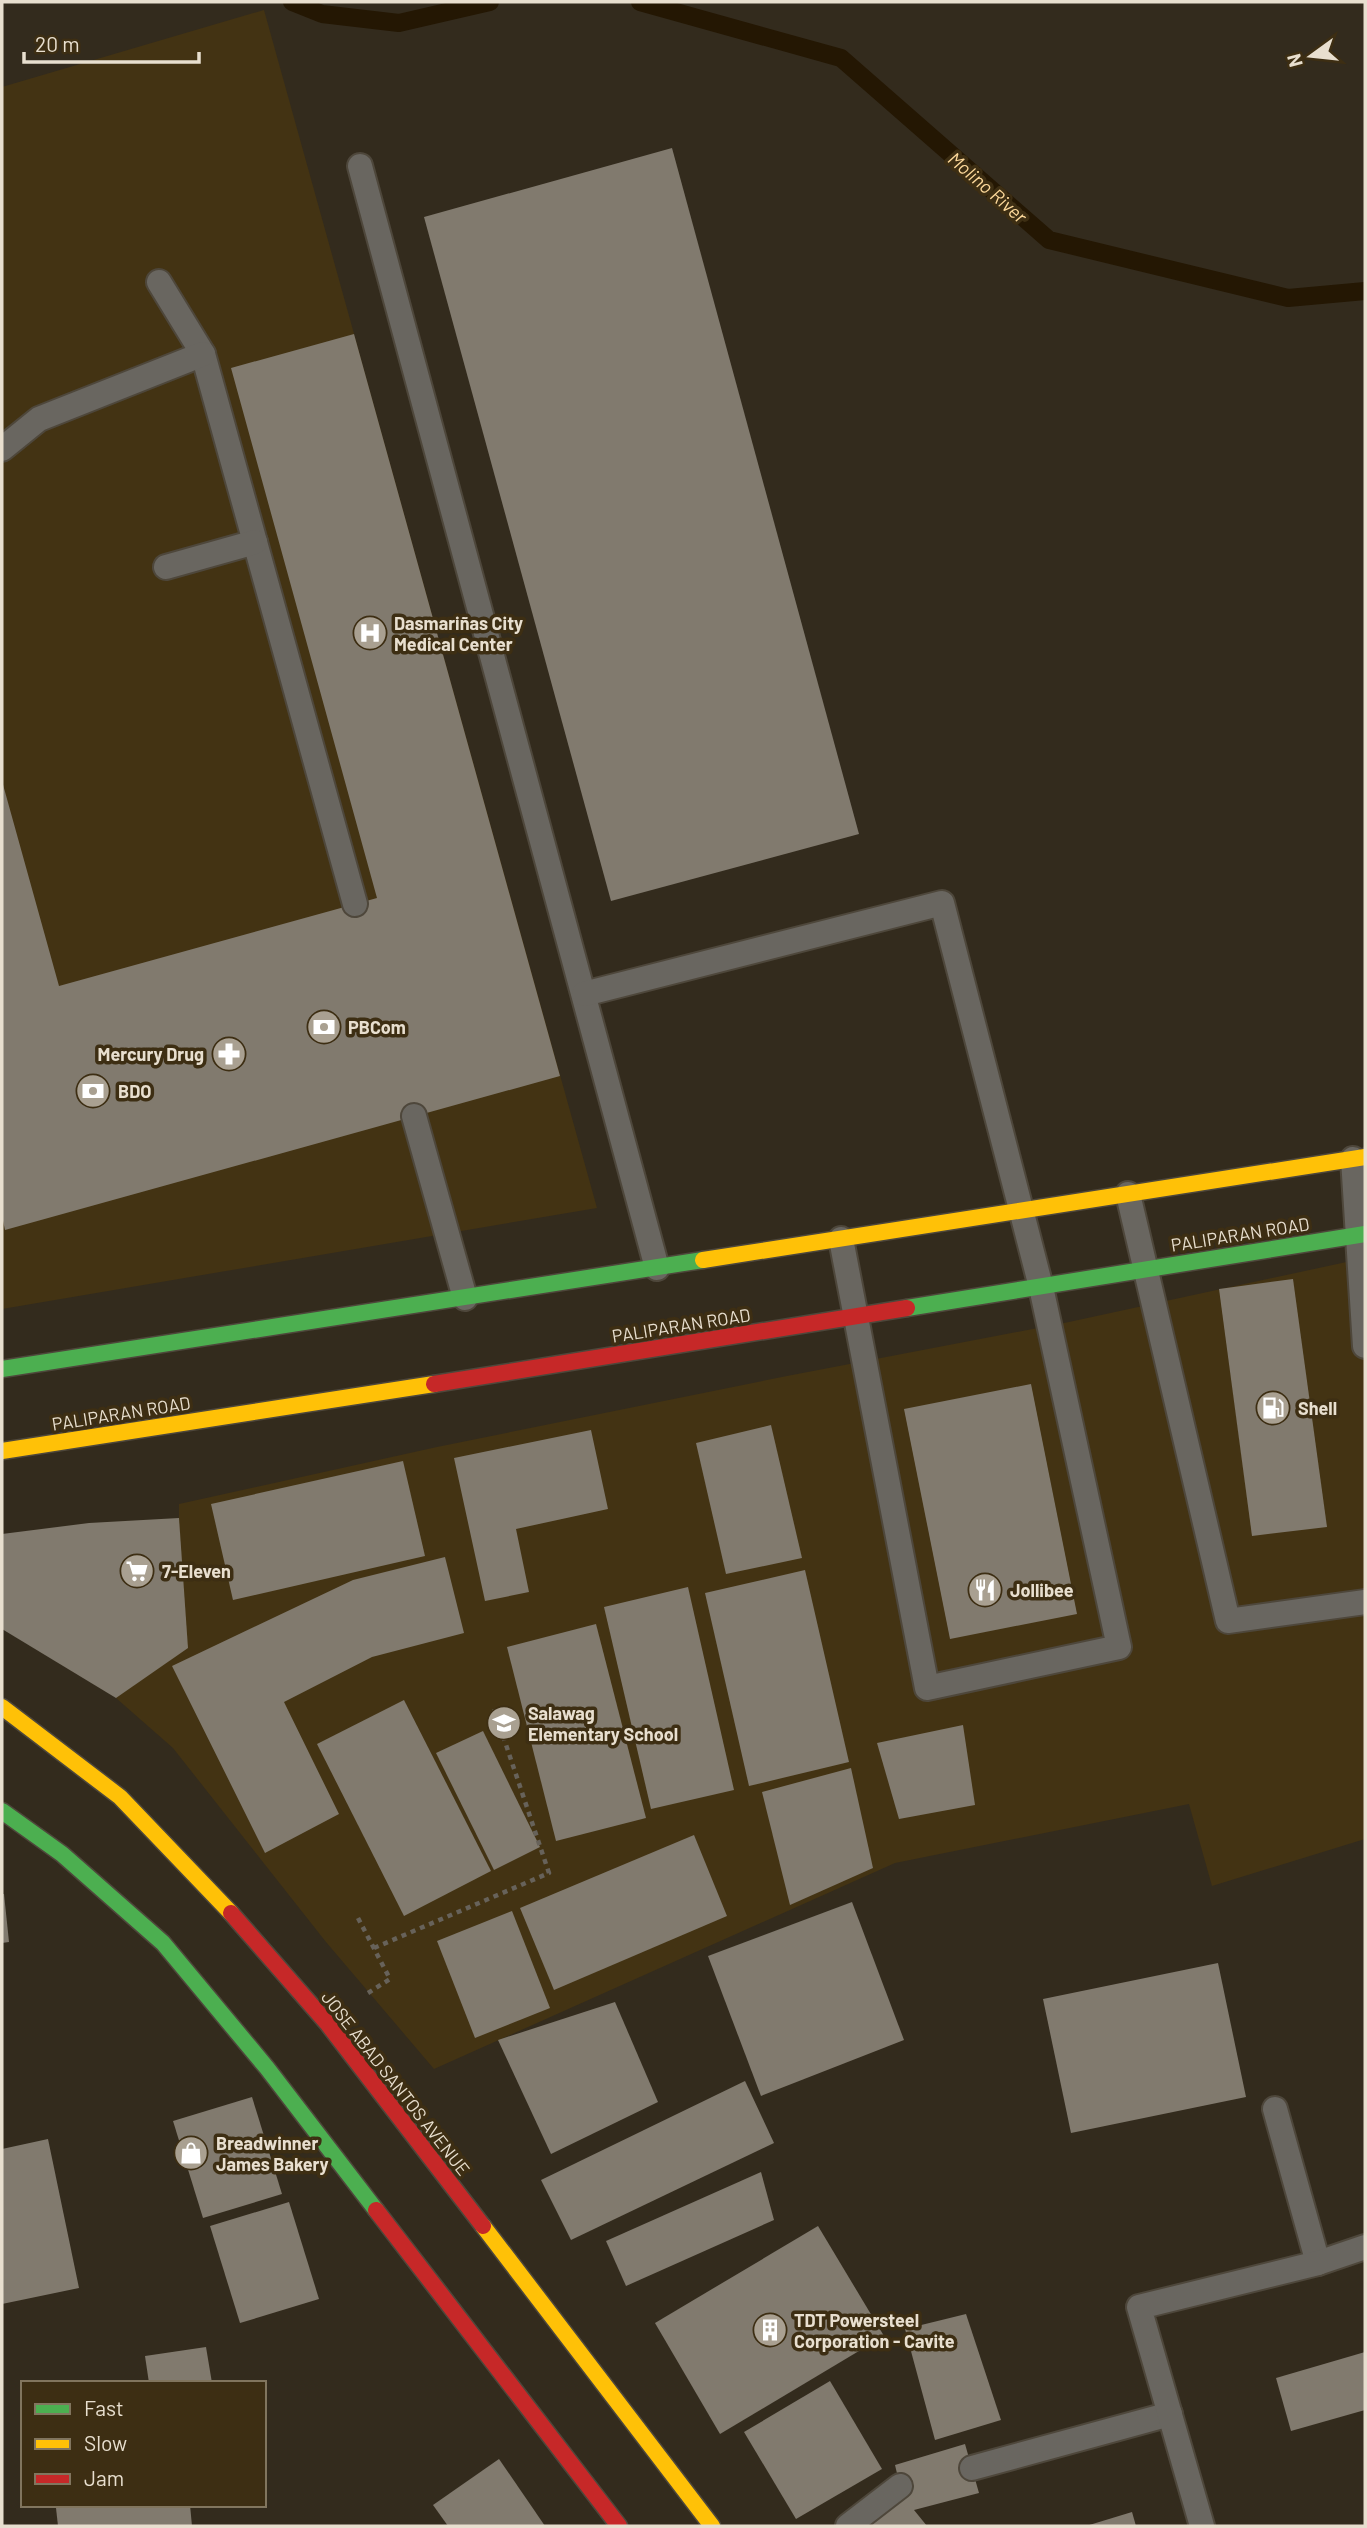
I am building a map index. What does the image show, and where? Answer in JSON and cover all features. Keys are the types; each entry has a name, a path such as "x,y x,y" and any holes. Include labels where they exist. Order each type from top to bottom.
{"main road":[{"path":"2,1369 1359,1158"},
{"name":"PALIPARAN ROAD","path":"2,1451 500,1374 1362,1234"},
{"name":"JOSE ABAD SANTOS AVENUE","path":"2,1707 120,1797 216,1895 318,2013 712,2526"},
{"path":"2,1811 62,1854 163,1943 267,2067 619,2526"}],"lane":[{"path":"360,166 657,1268"},
{"path":"159,282 203,354 355,904"},
{"path":"2,449 39,419 203,354"},
{"path":"166,567 255,542"},
{"path":"584,994 942,903 1041,1287 1119,1647 927,1688 841,1239"},
{"path":"414,1116 465,1298"},
{"path":"1359,1158 1365,1346"},
{"path":"1128,1194 1228,1620 1365,1602"},
{"path":"1275,2109 1318,2263"},
{"path":"1202,2526 1139,2307 1318,2263 1365,2247"},
{"path":"972,2468 1171,2414"},
{"path":"848,2526 900,2486"}],"path":[{"path":"374,1948 548,1873 494,1709"},
{"path":"358,1918 390,1979 368,1993"}],"shaded area":[{"path":"264,10 597,1208 2,1309 2,87"},
{"path":"1365,1258 1365,1839 1212,1886 1189,1804 895,1863 434,2069 326,1942 173,1748 116,1698 179,1518 179,1504 437,1447 1069,1322"}],"building":[{"path":"672,148 859,834 611,901 424,217"},
{"path":"354,334 560,1076 5,1230 2,1216 2,781 59,986 377,898 231,368"},
{"name":"Shell","path":"1293,1279 1327,1527 1252,1536 1219,1289"},
{"path":"1031,1384 1077,1614 950,1639 904,1409"},
{"path":"771,1425 802,1558 726,1574 696,1443"},
{"path":"591,1430 608,1509 516,1529 529,1592 485,1601 454,1458"},
{"path":"403,1461 425,1556 233,1600 211,1504"},
{"path":"179,1518 188,1648 116,1698 2,1629 2,1534 89,1523"},
{"path":"445,1557 464,1633 372,1657 284,1702 339,1814 265,1853 172,1666 353,1580"},
{"path":"805,1570 849,1762 749,1786 705,1593"},
{"path":"688,1587 734,1790 651,1809 604,1607"},
{"path":"596,1624 646,1818 556,1841 507,1647"},
{"path":"404,1700 491,1871 404,1916 317,1744"},
{"path":"963,1725 975,1805 899,1819 877,1743"},
{"path":"483,1731 540,1847 494,1870 436,1753"},
{"path":"851,1768 873,1868 790,1905 762,1792"},
{"path":"694,1835 727,1916 554,1990 520,1908"},
{"path":"2,1894 9,1942 2,1943"},
{"path":"852,1902 904,2040 761,2096 708,1956"},
{"path":"512,1911 550,2008 475,2038 437,1941"},
{"path":"1218,1963 1246,2097 1071,2133 1043,1999"},
{"path":"615,2002 658,2102 551,2154 498,2040"},
{"path":"745,2081 774,2143 571,2240 541,2180"},
{"path":"252,2097 282,2194 203,2218 173,2121"},
{"path":"48,2139 79,2288 2,2304 2,2149"},
{"path":"761,2172 774,2220 626,2286 606,2241"},
{"path":"289,2202 319,2299 240,2323 210,2226"},
{"name":"TDT Powersteel Corporation - Cavite","path":"818,2226 884,2336 720,2434 655,2323"},
{"path":"966,2314 1001,2420 935,2440 905,2329"},
{"path":"206,2347 212,2381 149,2381 145,2356"},
{"path":"1365,2352 1365,2410 1291,2431 1276,2378"},
{"path":"830,2381 882,2469 796,2519 744,2432"},
{"path":"965,2444 979,2493 914,2510 927,2526 868,2526 900,2486 895,2465"},
{"path":"499,2459 545,2526 448,2526 433,2505"},
{"path":"190,2507 192,2526 58,2526 56,2508"},
{"path":"1132,2512 1136,2526 1086,2526"}],"waterway":[{"name":"Molino River","path":"292,2 322,14 399,23 490,2"},
{"name":"Molino River","path":"640,2 841,58 1049,240 1288,298 1365,291"}],"traffic: fast":[{"path":"907,1308 1365,1234"},
{"path":"2,1369 703,1260"},
{"path":"2,1811 62,1854 163,1943 267,2068 376,2210"}],"traffic: slow":[{"path":"703,1260 1365,1157"},
{"path":"2,1451 434,1384"},
{"path":"2,1707 120,1797 231,1913"},
{"path":"483,2226 712,2526"}],"traffic: jam":[{"path":"434,1384 907,1308"},
{"path":"231,1913 327,2023 483,2226"},
{"path":"376,2210 619,2526"}],"place":[{"name":"Dasmariñas City Medical Center","path":"370,633"},
{"name":"PBCom","path":"324,1027"},
{"name":"Mercury Drug","path":"229,1054"},
{"name":"BDO","path":"93,1091"},
{"name":"Shell","path":"1273,1408"},
{"name":"7-Eleven","path":"137,1571"},
{"name":"Jollibee","path":"985,1590"},
{"name":"Salawag Elementary School","path":"504,1723"},
{"name":"Breadwinner James Bakery","path":"191,2153"},
{"name":"TDT Powersteel Corporation - Cavite","path":"770,2330"}]}
